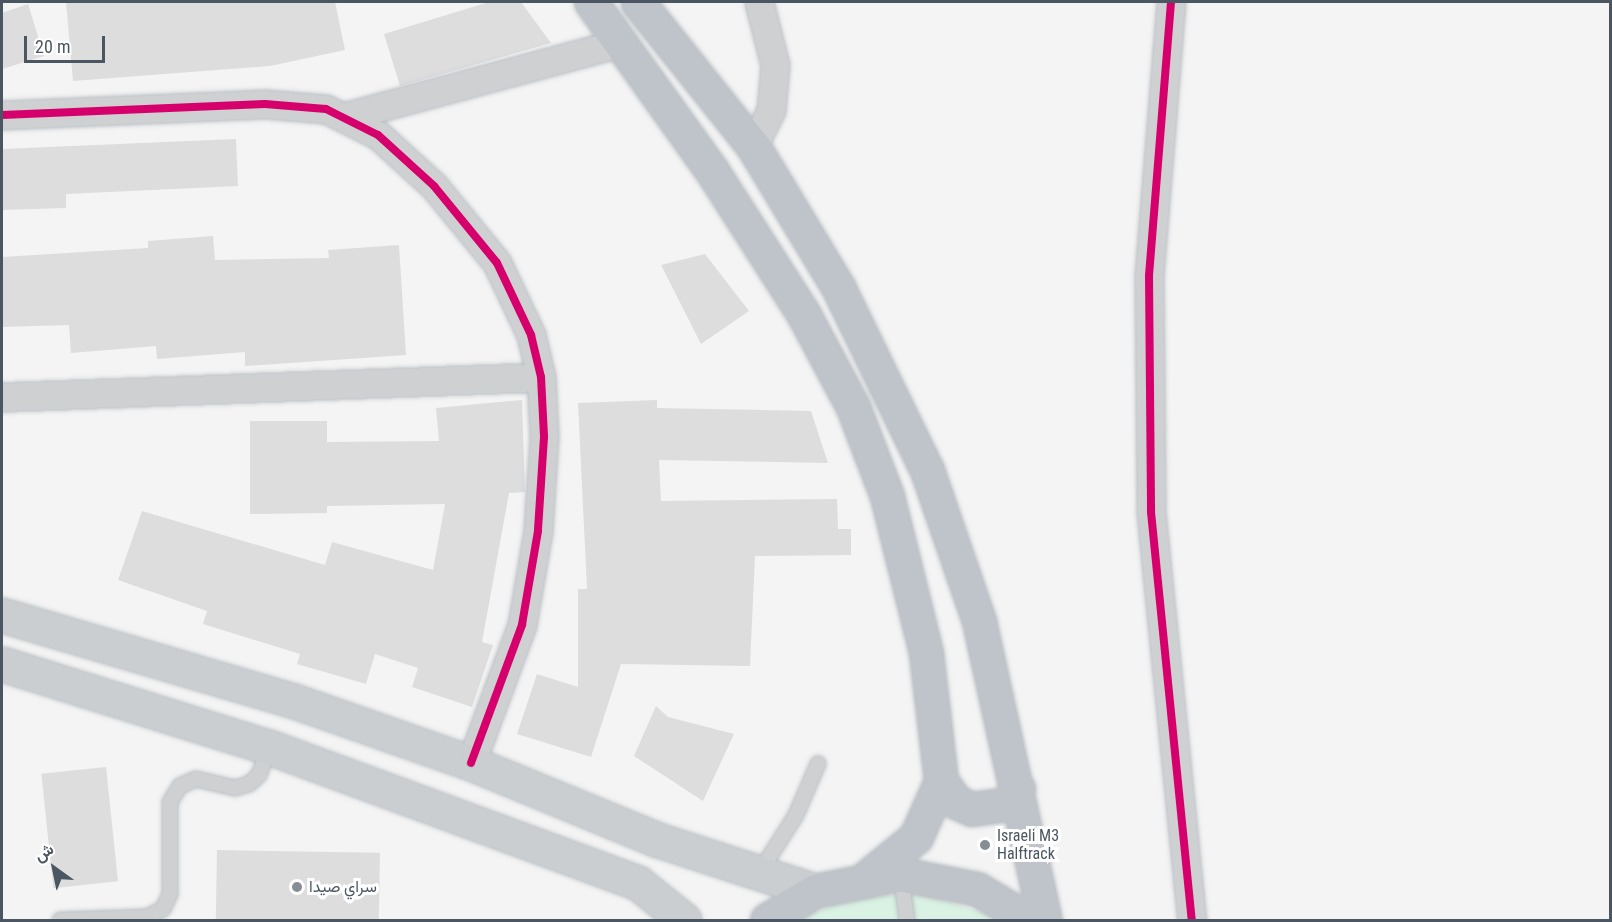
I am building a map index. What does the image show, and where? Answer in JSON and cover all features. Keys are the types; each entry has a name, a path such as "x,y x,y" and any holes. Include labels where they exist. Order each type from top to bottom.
{"highway":[{"path":"591,2 623,42 804,315 853,407 908,570 926,652 941,782 956,802 972,809 1006,804 1018,789"},
{"path":"638,2 753,146 838,287 927,470 979,621 1018,789 1045,921"},
{"path":"867,877 916,837 941,782"},
{"path":"767,921 815,891 867,877 900,874 976,889 1029,921"}],"main road":[{"path":"2,615 200,673 471,763 655,839 761,870 815,891"},
{"path":"2,663 268,747 638,883 684,921"},
{"path":"185,720 200,673"}],"street":[{"path":"753,146 771,110 775,65 759,2"},
{"path":"1171,2 1149,265 1151,512 1192,921"},
{"path":"347,116 623,42"},
{"path":"2,115 266,104 347,116 378,135 434,186 497,263 517,297 541,377 544,437 531,580 509,664 471,763"},
{"path":"2,397 541,377"}],"lane":[{"path":"60,921 147,917 163,909 170,894 170,802 180,786 196,779 235,788 249,784 259,775 268,747"},
{"path":"761,870 796,815 818,764"},
{"path":"900,874 907,921"}],"green space":[{"path":"921,894 985,913 991,920 796,920 854,897"}],"building":[{"path":"66,2 335,2 345,50 270,66 73,81"},
{"path":"489,2 521,2 551,43 400,86 384,34"},
{"path":"28,4 44,56 2,69 2,13"},
{"path":"236,139 238,186 66,194 66,208 2,210 2,149"},
{"path":"213,236 215,260 329,258 328,250 399,245 406,355 245,366 245,352 157,359 156,346 71,353 69,325 2,327 2,257 148,248 148,241"},
{"path":"705,254 749,311 701,344 661,265"},
{"path":"522,400 525,492 509,493 482,642 493,645 472,707 412,687 418,668 375,654 366,684 297,664 300,654 203,624 207,611 118,580 142,511 325,565 332,542 433,570 445,504 327,506 327,513 250,514 250,421 327,421 327,442 439,441 436,408"},
{"path":"657,400 657,408 811,411 828,463 659,460 661,501 837,499 838,529 851,529 851,555 755,556 750,666 621,664 591,757 517,734 537,674 578,687 578,589 587,589 578,403"},
{"path":"656,706 668,717 734,734 703,801 634,756"},
{"path":"106,767 118,881 53,888 41,774"},
{"name":"سراي صيدا","path":"217,850 380,853 379,920 216,920"}],"cycle path":[{"path":"1171,2 1149,276 1151,512 1192,920"},
{"path":"2,115 265,104 326,109 378,135 434,186 497,263 531,335 541,377 544,437 538,531 522,625 471,763"}],"place":[{"name":"Israeli M3 Halftrack","path":"985,845"},
{"name":"سراي صيدا","path":"297,887"}]}
